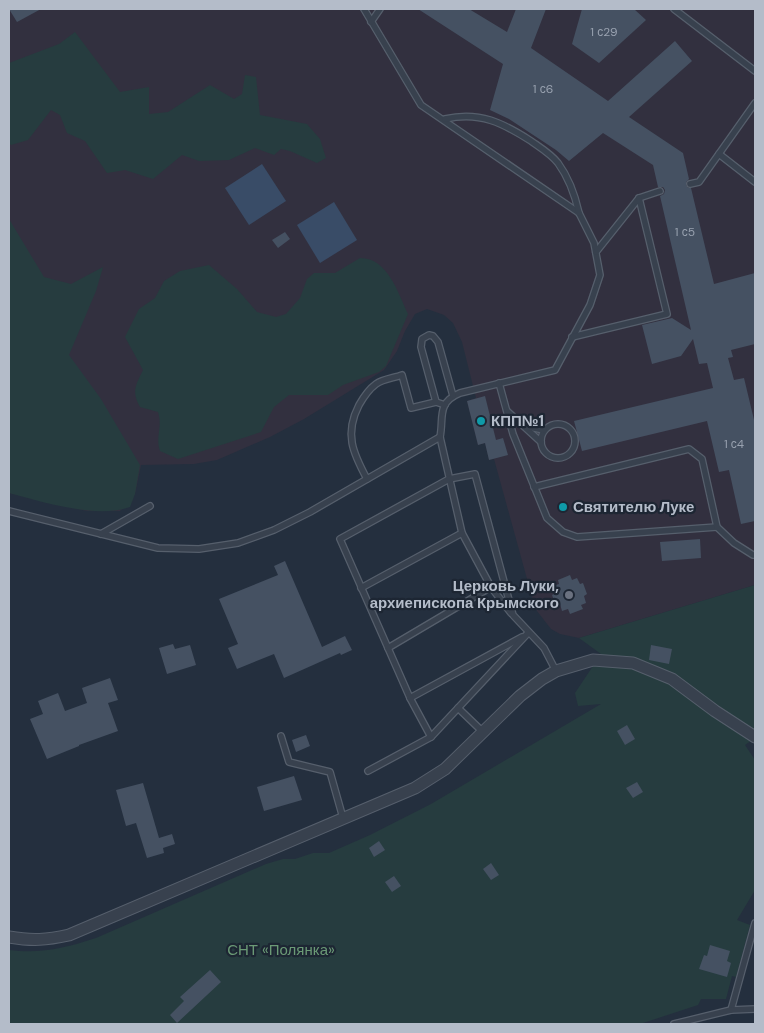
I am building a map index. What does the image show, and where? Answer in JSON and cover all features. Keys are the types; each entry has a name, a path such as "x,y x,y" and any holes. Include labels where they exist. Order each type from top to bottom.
{"street":[{"path":"9,937 24,940 45,940 69,935 415,788 445,769 520,696 542,678 556,671 593,660 633,664 672,679 715,711 755,737"}],"lane":[{"path":"364,9 421,105 445,119 579,213"},
{"path":"372,22 380,9"},
{"path":"674,9 755,71"},
{"path":"690,184 699,182 755,103"},
{"path":"445,119 460,116 497,122 548,152 558,164 575,194 579,213 594,243 596,252 600,275 590,305 555,370 453,396 442,412 440,437 462,533 491,587 513,616 544,648 556,671"},
{"path":"719,154 755,182"},
{"path":"596,252 639,198 660,192"},
{"path":"572,337 666,314 639,198"},
{"path":"436,402 421,347 422,339 426,336 433,336 438,342 453,396"},
{"path":"367,479 352,449 351,434 356,411 364,396 376,384 402,375 411,408 436,402 445,406"},
{"path":"499,383 513,434 547,518 563,532 578,538 717,527"},
{"path":"507,410 541,442"},
{"path":"562,424 573,432 575,439 571,451 566,456 553,457 543,449 541,436 544,430 550,425 562,424"},
{"path":"523,426 544,430"},
{"path":"9,511 158,548 199,549 238,543 274,530 440,437"},
{"path":"534,487 690,449 702,459 717,527 734,543 753,555 755,554"},
{"path":"431,737 410,698 340,539 449,479 475,474 513,616"},
{"path":"101,534 150,506"},
{"path":"361,588 462,533"},
{"path":"388,648 491,587"},
{"path":"410,698 528,633"},
{"path":"368,771 431,737 528,633"},
{"path":"458,708 483,732"},
{"path":"281,736 288,762 330,772 343,818"},
{"path":"730,1010 755,923"},
{"path":"674,1024 730,1010 755,1009"}],"shaded area":[{"path":"9,9 755,9 755,585 579,638 560,634 551,629 537,611 532,597 494,459 489,460 485,443 478,445 467,401 476,398 462,342 453,323 444,315 427,309 415,314 405,331 397,351 384,370 304,419 270,437 217,460 194,464 141,465 135,494 120,511 87,511 9,493"}],"green space":[{"path":"75,32 120,92 149,87 149,114 168,112 210,85 234,99 242,94 245,75 256,77 260,115 307,124 320,139 326,158 317,163 290,151 281,149 274,155 255,148 229,160 199,161 182,155 153,179 125,170 107,173 85,141 67,133 60,115 51,110 28,140 11,145 9,143 9,63 59,44"},
{"path":"9,219 44,277 71,284 103,267 96,291 69,355 101,399 140,465 135,494 130,507 102,511 86,510 53,505 9,493"},
{"path":"360,258 370,260 385,270 396,287 408,314 386,366 379,372 343,385 328,395 289,395 274,407 261,432 178,459 160,451 158,412 140,407 137,401 135,392 143,370 125,337 139,309 155,298 164,281 180,271 209,265 237,289 257,312 276,317 286,314 300,298 307,279 314,273 335,273"},
{"name":"СНТ «Полянка»","path":"755,585 755,738 745,745 755,760 755,890 737,920 750,925 736,977 732,976 726,999 701,999 698,1005 640,1024 9,1024 9,950 32,951 53,949 96,938 266,864 283,859 295,859 313,853 329,853 370,835 431,804 601,704 578,706 575,693 601,654 579,638"}],"water":[{"path":"262,164 286,201 249,225 225,188"},
{"path":"334,202 357,240 320,263 297,225"}],"building":[{"path":"9,9 41,9 17,22"},
{"path":"418,9 469,9 507,32 516,9 546,9 531,48 608,101 675,41 692,61 629,117 683,153 689,179 686,185 688,188 691,188 714,284 755,273 755,344 731,350 733,357 728,358 734,380 744,378 755,424 755,521 741,524 729,470 719,472 707,421 582,451 574,421 713,388 707,363 699,364 693,339 681,356 652,364 642,325 672,318 691,330 660,196 664,194 665,190 663,187 658,187 653,165 603,133 569,161 556,150 509,119 490,110 503,64"},
{"path":"582,9 634,9 646,20 599,63 572,44"},
{"path":"285,232 290,239 278,248 272,240"},
{"name":"КПП№1","path":"485,396 496,440 503,438 508,455 489,460 485,443 478,445 467,401"},
{"path":"700,539 701,558 662,561 660,542"},
{"path":"285,561 322,647 345,636 352,650 341,655 340,653 284,678 274,654 237,669 228,648 238,644 219,599 278,575 274,566"},
{"name":"Церковь Луки, архиепископа Крымского","path":"570,575 572,580 577,578 580,584 583,583 587,594 584,596 586,603 581,605 583,609 570,614 568,609 562,611 560,604 556,606 552,595 556,593 553,586 559,584 558,580"},
{"path":"173,644 175,649 190,645 196,665 167,674 159,648"},
{"path":"651,645 672,649 669,664 649,660"},
{"path":"110,678 118,700 108,703 118,731 47,759 30,719 43,714 38,701 58,693 65,711 87,703 82,688"},
{"path":"627,725 635,739 625,745 617,731"},
{"path":"306,735 310,746 296,752 292,740"},
{"path":"294,776 302,800 264,811 257,787"},
{"path":"637,782 643,792 633,798 626,788"},
{"path":"143,783 159,838 172,834 175,844 163,848 164,853 147,858 136,823 126,826 116,790"},
{"path":"379,841 385,850 374,857 369,848"},
{"path":"491,863 499,875 491,880 483,869"},
{"path":"394,876 401,886 392,892 385,882"},
{"path":"710,945 730,951 727,961 731,963 727,977 699,969 704,955 707,956"},
{"path":"210,970 221,982 177,1023 170,1015 184,1001 180,997"}],"place":[{"name":"КПП№1","path":"481,421"},
{"name":"Святителю Луке","path":"563,507"},
{"name":"Церковь Луки, архиепископа Крымского","path":"569,595"}]}
